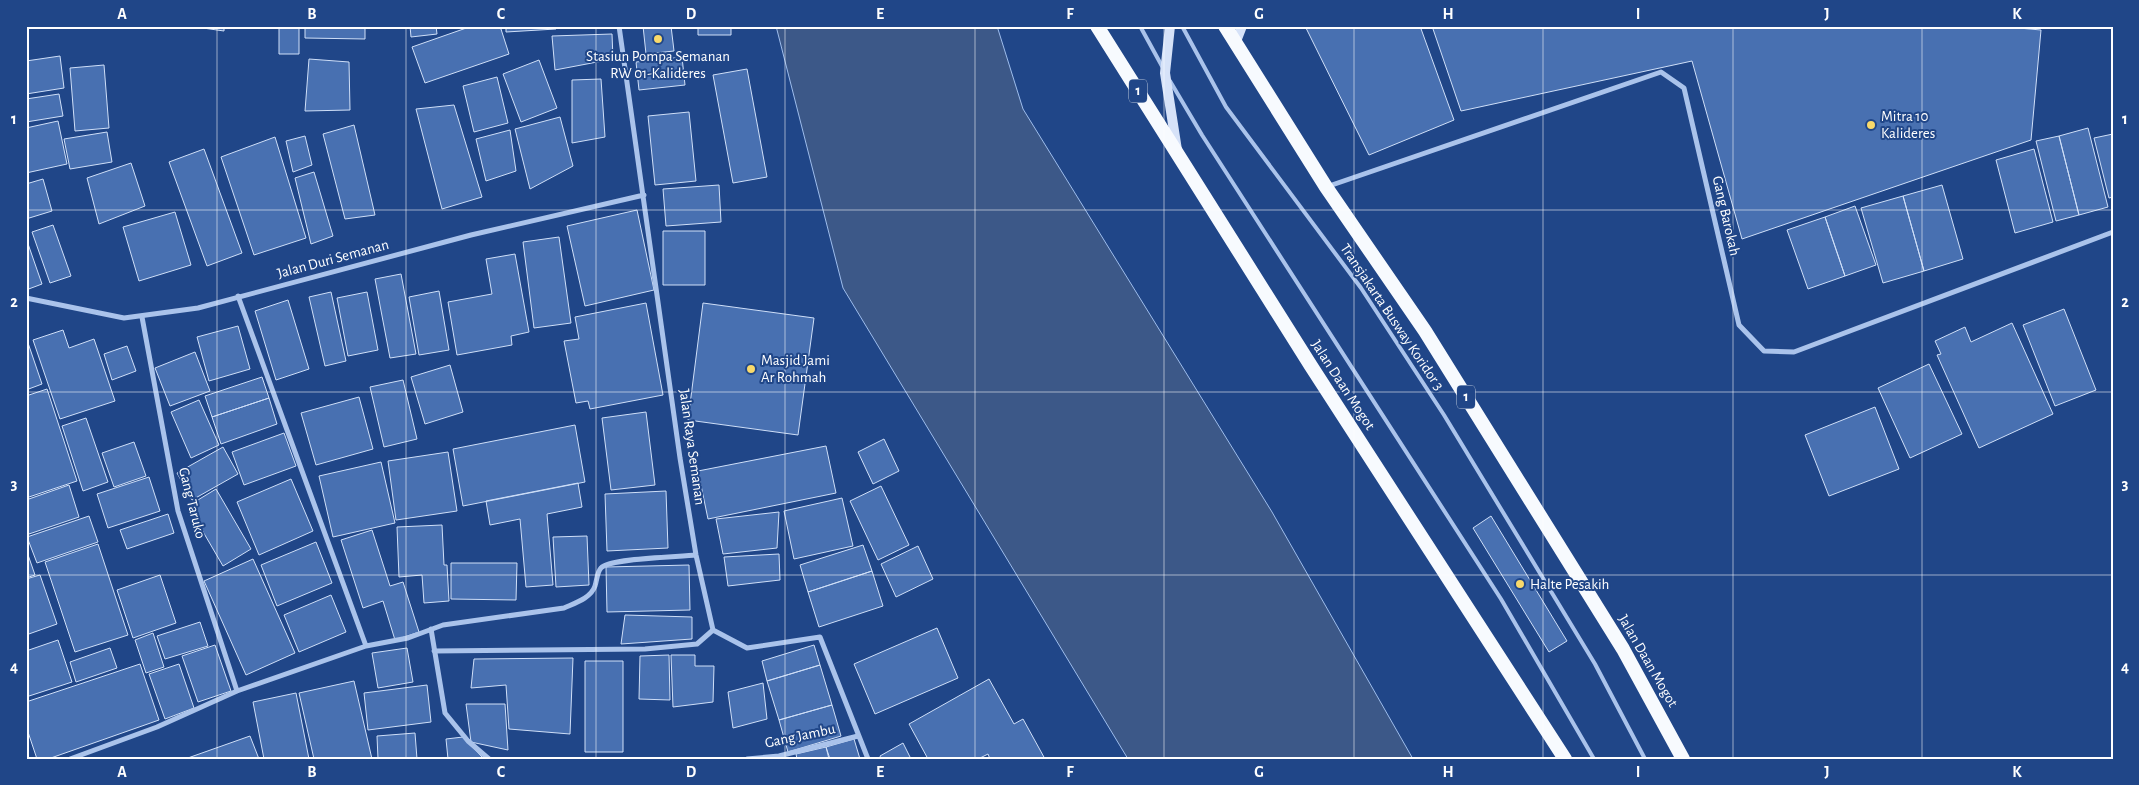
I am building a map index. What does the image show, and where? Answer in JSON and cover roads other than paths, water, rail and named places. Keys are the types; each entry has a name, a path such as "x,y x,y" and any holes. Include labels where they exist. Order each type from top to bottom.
{"highway":[{"name":"Jalan Daan Mogot","path":"1097,26 1561,758"},
{"name":"Jalan Daan Mogot","path":"1224,26 1326,187 1430,339 1624,649 1683,759"}],"main road":[{"path":"1170,26 1165,73 1178,155"},
{"path":"1235,44 1242,26"}],"street":[{"name":"Jalan Raya Semanan","path":"619,26 680,458 696,556 713,630"},
{"name":"Gang Barokah","path":"1326,187 1661,72 1684,88 1739,325 1764,351 1794,352 2113,232"},
{"name":"Jalan Duri Semanan","path":"26,298 124,318 198,308 471,235 644,195"},
{"path":"238,296 366,646"},
{"name":"Gang Taruko","path":"142,317 178,511 237,691"},
{"path":"70,759 157,726 237,691 366,646 408,638 443,625 564,608 582,600 594,589 599,569 605,565 631,560 696,556"},
{"path":"432,629 445,713 468,741 488,759"},
{"path":"434,651 645,649 696,644 713,630 747,648 820,637 868,759"},
{"name":"Gang Jambu","path":"747,759 779,756 858,736"}],"lane":[{"path":"1140,26 1202,136 1502,599 1594,759"},
{"name":"Transjakarta Busway Koridor 3","path":"1182,26 1226,107 1361,288 1444,415 1595,664 1645,759"}],"water":[{"path":"776,26 997,26 1023,109 1272,512 1413,759 1128,759 843,288"}],"place":[{"name":"Stasiun Pompa Semanan RW 01-Kalideres","path":"658,39"},
{"name":"Mitra 10 Kalideres","path":"1871,125"},
{"name":"Masjid Jami Ar Rohmah","path":"751,369"},
{"name":"Halte Pesakih","path":"1520,584"}]}
